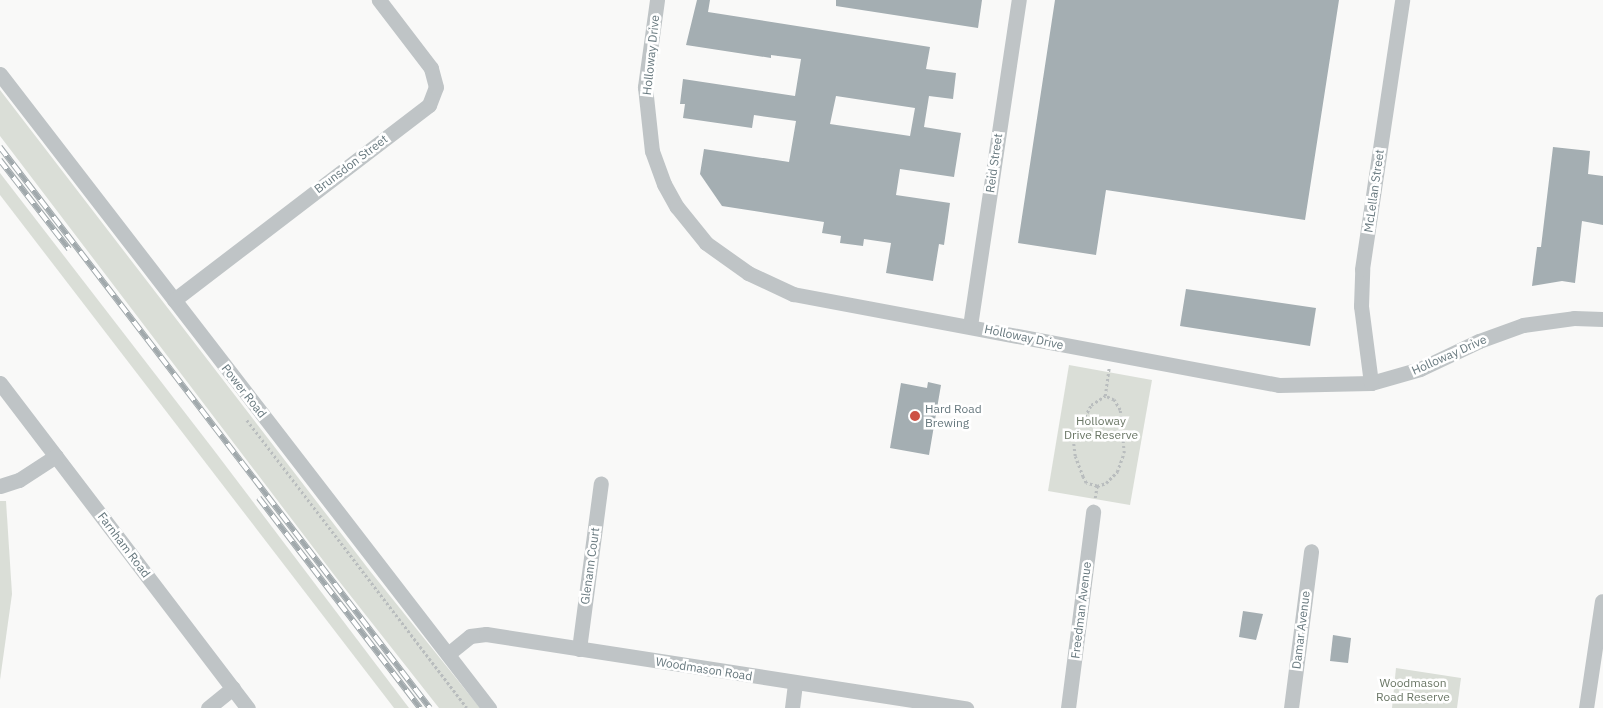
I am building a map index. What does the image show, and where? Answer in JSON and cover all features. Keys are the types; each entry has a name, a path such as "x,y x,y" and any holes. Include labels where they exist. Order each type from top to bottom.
{"street":[{"name":"Brunsdon Street","path":"174,300 429,105 436,87 431,68 379,0"},
{"name":"Holloway Drive","path":"657,0 645,87 652,151 677,207 706,243 748,273 793,294 970,326 1110,355 1279,385 1371,382 1420,369 1479,341 1523,325 1574,318 1603,319"},
{"name":"Reid Street","path":"970,326 1019,0"},
{"name":"McLellan Street","path":"1371,382 1362,315 1362,269 1402,0"},
{"name":"Power Road","path":"0,74 489,708"},
{"name":"Farnham Road","path":"0,383 248,708"},
{"path":"0,486 19,480 56,456"},
{"name":"Glenann Court","path":"579,649 601,483"},
{"name":"Freedman Avenue","path":"1068,708 1093,512"},
{"name":"Damar Avenue","path":"1291,708 1311,551"},
{"path":"1586,708 1602,601"},
{"name":"Woodmason Road","path":"448,654 470,636 486,634 796,684 966,708"},
{"path":"792,708 796,684"},
{"path":"208,708 233,688"}],"path":[{"path":"1105,396 1110,355"},
{"path":"1105,396 1114,400 1120,410 1124,453 1117,472 1106,483 1097,486 1086,483 1075,456 1073,439 1091,405 1105,396"},
{"path":"1093,512 1097,486"}],"green space":[{"path":"0,90 370,571 480,708 439,708 335,576 0,136"},
{"path":"0,173 213,449 409,708 394,708 0,195"},
{"name":"Holloway Drive Reserve","path":"1069,365 1152,380 1130,505 1048,491"},
{"path":"0,501 6,501 12,594 0,680"},
{"name":"Woodmason Road Reserve","path":"1396,668 1461,678 1457,708 1392,708"}],"building":[{"path":"697,0 710,0 708,12 930,47 926,69 956,73 953,99 929,96 924,127 961,133 954,177 900,169 896,195 950,203 944,245 939,244 933,281 886,273 891,243 864,239 863,246 840,243 841,236 822,233 824,222 722,206 700,174 704,149 789,162 796,121 754,115 752,128 683,118 685,104 680,104 683,79 795,96 801,59 771,55 771,58 686,45","holes":["836,96 915,108 910,136 830,124"]},
{"path":"836,0 982,0 978,28 836,6"},
{"path":"1055,0 1339,0 1305,220 1106,190 1096,255 1018,243"},
{"path":"1553,147 1590,151 1588,174 1603,176 1603,225 1582,221 1575,283 1562,281 1532,286 1537,247 1541,247"},
{"path":"1186,289 1316,308 1310,346 1180,326"},
{"path":"928,382 941,385 929,455 890,448 901,383 927,388"},
{"path":"1243,611 1263,614 1256,640 1239,637"},
{"path":"1333,635 1351,638 1348,663 1330,661"}],"railway":[{"path":"0,147 430,708"},
{"path":"0,160 69,249"},
{"path":"259,498 420,708"}],"place":[{"name":"Hard Road Brewing","path":"915,416"}]}
